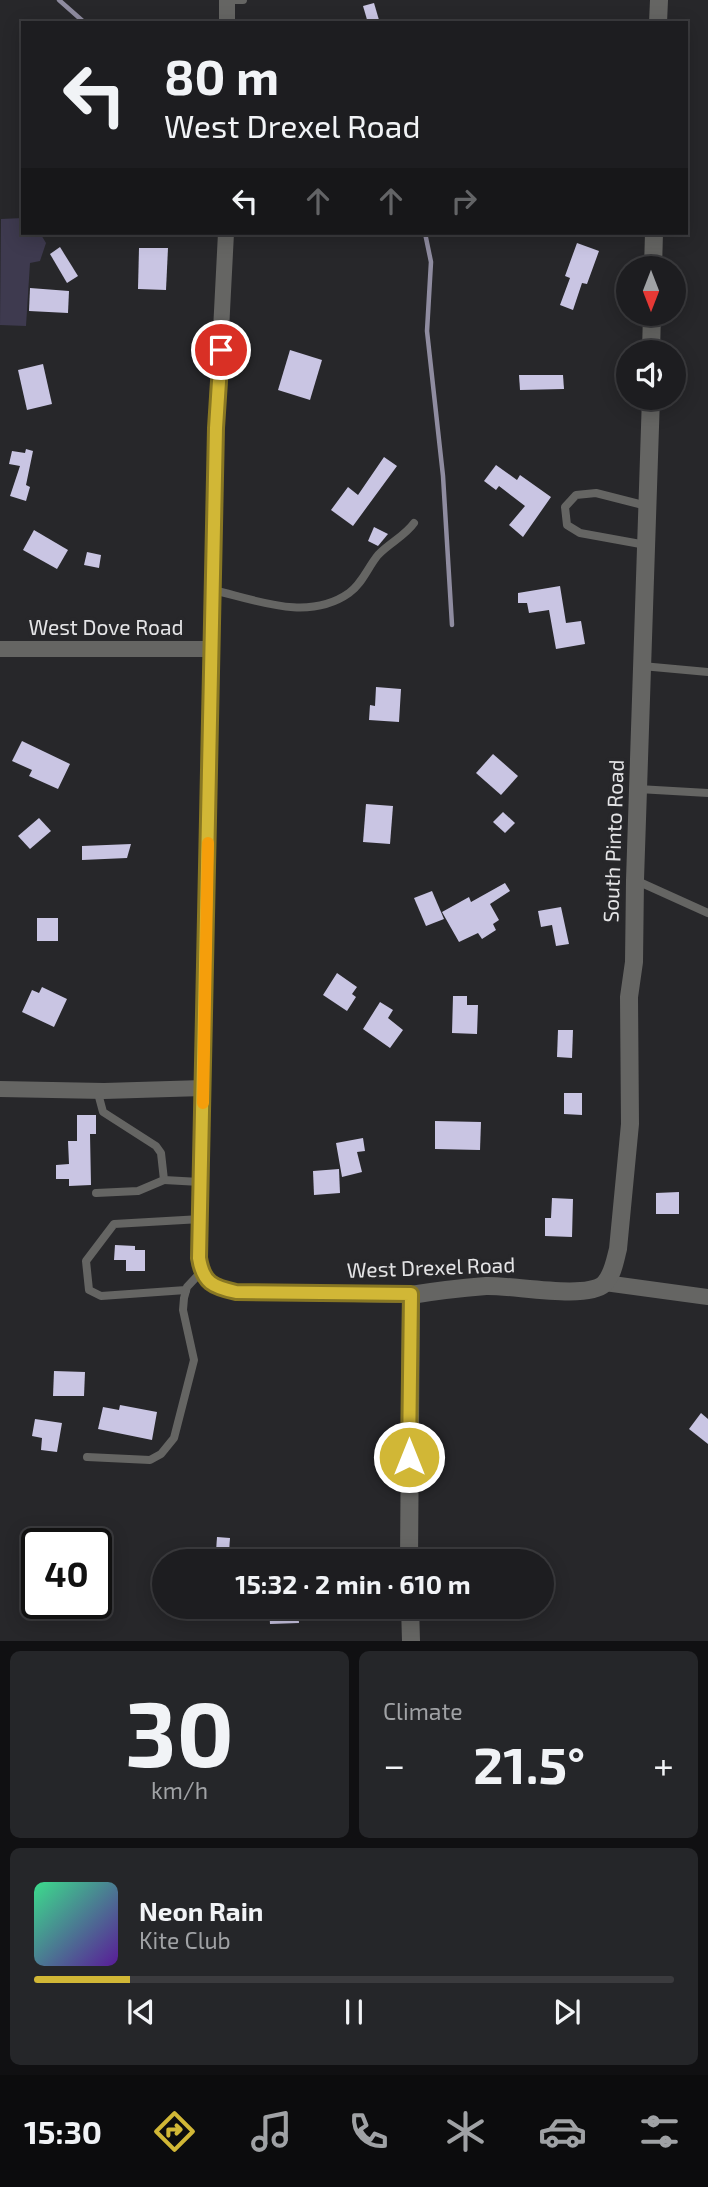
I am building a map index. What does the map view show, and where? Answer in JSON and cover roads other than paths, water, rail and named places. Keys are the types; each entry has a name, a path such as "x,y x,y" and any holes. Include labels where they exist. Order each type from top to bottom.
{"street":[{"path":"227,0 227,21"},
{"path":"658,21 659,0"},
{"path":"201,1272 199,1258 216,428 226,235"},
{"path":"653,256 654,235"},
{"name":"South Pinto Road","path":"605,1283 614,1268 618,1249 630,1124 629,997 634,962 650,410"},
{"name":"West Dove Road","path":"0,649 212,649"},
{"path":"0,1089 104,1091 204,1088"},
{"name":"West Drexel Road","path":"201,1272 206,1280 218,1288 236,1292 411,1294 488,1286 578,1292 595,1289 605,1283 708,1297"},
{"path":"409,1549 411,1294"},
{"path":"410,1619 411,1641"}],"lane":[{"path":"227,0 243,0"},
{"path":"646,545 580,533 567,525 565,507 576,495 596,493 648,507"},
{"path":"213,590 285,607 321,606 349,593 362,580 378,555 409,531 414,523"},
{"path":"642,666 708,672"},
{"path":"638,789 708,793"},
{"path":"635,880 708,913"},
{"path":"104,1091 99,1097 103,1112 156,1146 161,1153 164,1180"},
{"path":"96,1193 138,1191 164,1180 202,1182"},
{"path":"186,1290 101,1296 89,1290 86,1261 114,1224 201,1219"},
{"path":"87,1457 150,1460 161,1454 174,1438 194,1360 183,1310 186,1290 201,1272"}],"waterway":[{"path":"59,0 83,21"},
{"path":"425,235 431,262 427,331 443,476 452,625"}]}
